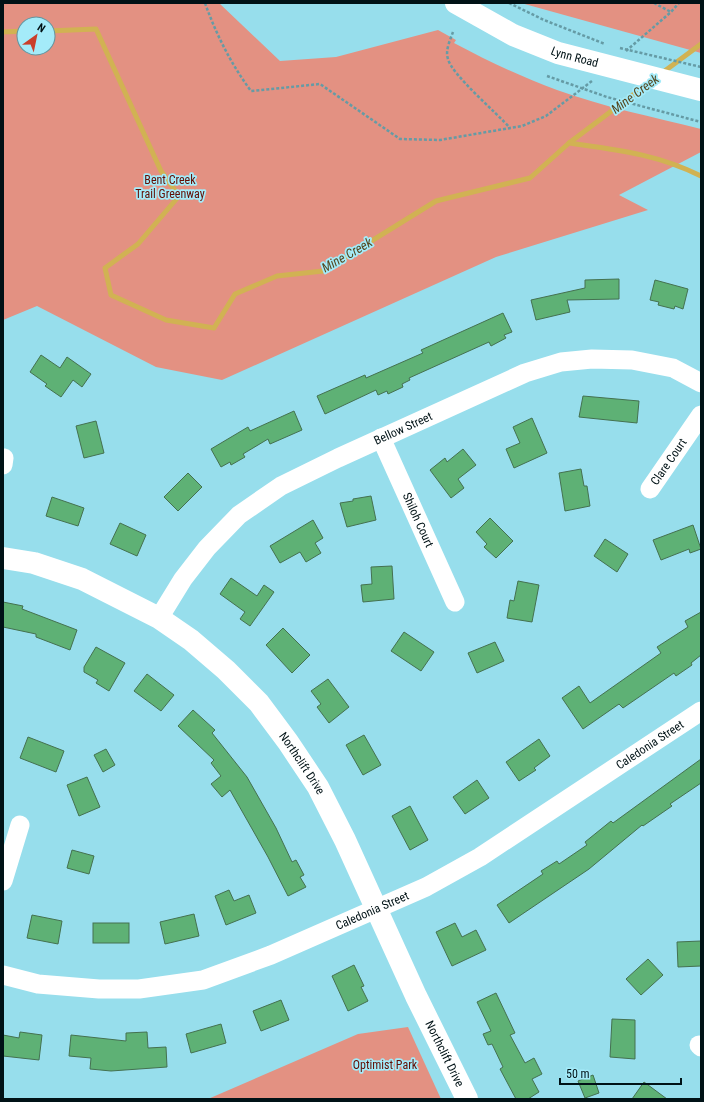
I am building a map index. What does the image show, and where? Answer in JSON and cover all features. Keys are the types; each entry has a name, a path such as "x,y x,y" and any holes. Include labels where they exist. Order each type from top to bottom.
{"street":[{"name":"Lynn Road","path":"456,3 514,35 558,53 701,90"},
{"name":"Bellow Street","path":"159,618 183,579 207,548 238,515 281,486 525,373 561,362 592,359 632,360 673,368 701,383"},
{"name":"Clare Court","path":"650,489 701,415"},
{"name":"Shiloh Court","path":"382,438 455,602"},
{"name":"Northclift Drive","path":"3,558 34,563 82,579 159,618 191,640 226,670 259,703 288,742 318,787 377,909 416,996 467,1099"},
{"name":"Caledonia Street","path":"3,975 38,984 99,989 140,989 202,980 271,955 426,887 480,857 701,711"},
{"path":"3,882 20,824"}],"path":[{"path":"205,3 212,21 237,72 251,91 320,84 400,139 440,140 522,126 546,116 593,80"},
{"path":"509,3 605,44 701,67"},
{"path":"654,3 671,12"},
{"path":"623,54 671,12 679,3"},
{"path":"453,32 449,43 448,59 458,75 510,128"},
{"path":"547,76 608,97 701,122"}],"green space":[{"name":"Bent Creek Trail Greenway","path":"3,3 219,3 280,61 336,57 438,30 456,40 454,43 530,80 611,107 701,129 701,152 619,195 648,210 496,257 222,380 156,367 37,306 3,320"},
{"path":"521,3 701,3 701,53"},
{"name":"Optimist Park","path":"408,1027 441,1099 208,1099 358,1034"}],"building":[{"path":"619,279 619,299 567,300 570,312 536,320 531,300 585,288 585,280"},
{"path":"655,280 688,289 683,309 675,306 674,309 658,305 659,302 650,300"},
{"path":"503,313 512,332 504,335 506,338 491,346 489,342 409,378 410,380 402,384 403,387 388,394 387,391 378,395 376,390 325,414 317,396 365,375 366,378 423,353 421,350"},
{"path":"41,355 60,368 67,357 91,374 82,387 73,380 61,397 45,386 47,384 30,372"},
{"path":"583,396 639,401 637,423 579,417"},
{"path":"294,411 302,430 270,444 268,439 243,454 245,457 231,465 230,462 221,467 211,449 248,427 250,431"},
{"path":"532,418 547,453 514,468 506,449 520,443 513,427"},
{"path":"96,421 104,453 84,458 76,426"},
{"path":"463,449 476,465 458,479 464,488 451,498 430,470 445,458 447,462"},
{"path":"581,469 584,486 587,486 590,506 565,511 559,473"},
{"path":"188,473 202,487 178,511 164,497"},
{"path":"371,496 376,520 347,527 340,503"},
{"path":"52,497 84,508 78,526 46,516"},
{"path":"490,518 513,541 496,558 484,547 487,544 476,532"},
{"path":"313,520 323,538 315,543 321,553 306,562 300,552 280,563 270,546"},
{"path":"120,523 146,535 137,556 110,544"},
{"path":"693,525 701,549 690,553 689,549 661,560 653,540"},
{"path":"605,539 628,554 617,572 594,556"},
{"path":"392,566 394,599 363,602 361,585 372,584 371,567"},
{"path":"231,578 257,596 264,585 274,592 250,626 240,619 245,612 220,594"},
{"path":"518,581 539,585 532,622 507,618 510,600 514,601"},
{"path":"3,602 23,606 22,609 77,630 70,650 36,637 36,634 3,627"},
{"path":"701,612 701,655 691,663 692,665 676,676 674,673 623,708 619,704 583,729 562,698 579,686 590,703 661,653 657,647 688,627 685,621"},
{"path":"283,628 310,655 292,673 266,645"},
{"path":"404,632 434,652 421,671 391,651"},
{"path":"495,642 504,661 477,673 468,653"},
{"path":"96,647 125,663 109,691 96,683 98,680 84,672 84,667"},
{"path":"147,674 174,695 161,711 134,691"},
{"path":"328,679 349,707 329,723 317,707 321,704 311,691"},
{"path":"193,710 215,730 212,733 247,777 276,828 292,862 296,860 304,875 300,877 306,887 288,896 230,790 222,797 211,784 221,776 211,763 214,760 178,726"},
{"path":"364,735 381,765 363,775 346,745"},
{"path":"28,737 64,751 56,772 20,758"},
{"path":"539,739 550,756 534,768 536,770 519,781 506,762"},
{"path":"106,749 115,765 103,772 94,755"},
{"path":"701,759 701,783 670,804 672,806 643,826 642,825 589,869 509,923 497,905 543,874 541,871 557,861 559,864 587,845 585,842 611,821 613,823"},
{"path":"87,777 100,807 79,816 67,785"},
{"path":"477,780 489,798 465,814 453,797"},
{"path":"410,806 428,840 410,850 392,816"},
{"path":"72,850 94,856 89,874 67,868"},
{"path":"229,890 234,901 249,895 256,913 226,925 215,896"},
{"path":"194,914 199,936 165,944 160,922"},
{"path":"32,915 62,921 58,944 27,938"},
{"path":"93,923 129,923 129,943 93,943"},
{"path":"455,923 462,937 476,930 486,950 452,966 436,932"},
{"path":"701,941 701,966 678,967 677,942"},
{"path":"648,959 663,975 641,995 626,979"},
{"path":"354,965 364,986 361,987 368,1001 348,1011 332,976"},
{"path":"496,993 515,1033 510,1035 525,1063 534,1058 542,1074 532,1079 539,1092 528,1099 516,1099 500,1069 503,1067 492,1044 488,1045 483,1034 491,1031 477,1002"},
{"path":"281,1000 289,1020 261,1031 253,1011"},
{"path":"612,1019 635,1020 635,1059 610,1057"},
{"path":"221,1024 226,1043 191,1053 186,1034"},
{"path":"20,1032 42,1035 39,1060 3,1056 3,1035 19,1038"},
{"path":"147,1032 148,1048 166,1047 167,1067 111,1071 90,1069 91,1058 69,1056 71,1035 126,1041 126,1033"},
{"path":"593,1075 599,1093 585,1098 578,1081"},
{"path":"644,1082 667,1099 632,1099"}],"waterway":[{"name":"Mine Creek","path":"56,31 96,29 161,171 179,196 138,244 105,268 111,295 166,320 214,328 235,294 277,276 323,271 436,201 530,178 569,143 650,82"},
{"name":"Mine Creek","path":"3,32 16,31"},
{"name":"Mine Creek","path":"662,73 701,44"},
{"path":"569,143 637,154 669,163 701,176"}]}
